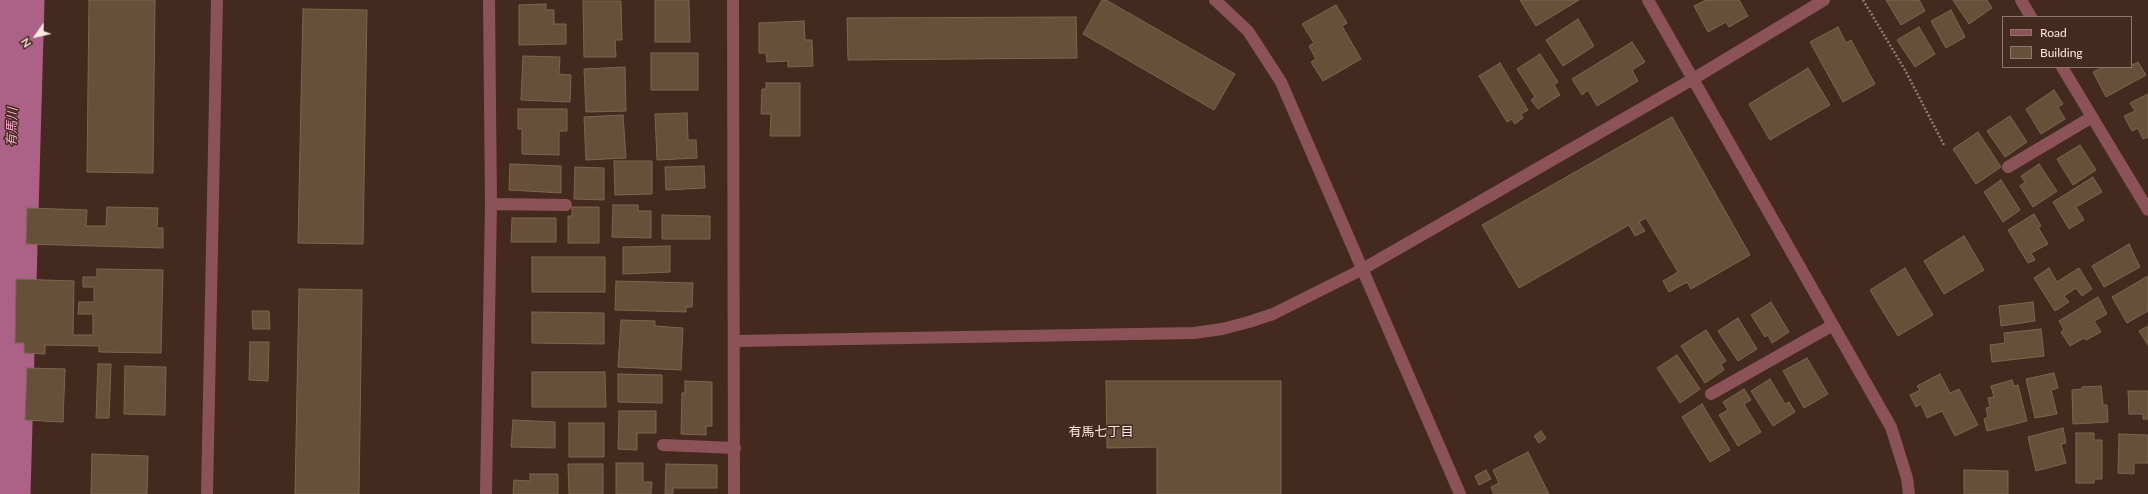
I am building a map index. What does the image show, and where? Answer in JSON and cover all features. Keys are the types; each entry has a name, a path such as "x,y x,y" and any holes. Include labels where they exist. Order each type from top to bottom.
{"street":[{"path":"207,494 217,0"},
{"path":"486,494 491,204 489,0"},
{"path":"733,0 735,341 734,494"},
{"path":"1215,0 1248,30 1281,82 1361,270 1460,494"},
{"path":"1648,0 1891,427 1907,478 1909,494"},
{"path":"735,341 1194,333 1222,329 1274,314 1361,270 1693,79 1824,0"},
{"path":"2021,0 2030,16"},
{"path":"2063,68 2148,210"},
{"path":"2008,167 2092,117"},
{"path":"491,204 566,205"},
{"path":"1711,394 1832,325"},
{"path":"663,445 734,448"}],"path":[{"path":"1863,0 1905,70 1944,145"}],"building":[{"path":"89,0 155,0 153,173 87,172"},
{"path":"655,0 689,0 690,42 655,42"},
{"path":"1102,0 1106,0 1235,74 1214,110 1083,34"},
{"path":"1520,0 1579,0 1536,26"},
{"path":"1706,0 1739,0 1748,16 1729,27 1726,22 1708,32 1694,6"},
{"path":"1886,0 1919,0 1925,11 1901,25"},
{"path":"1953,0 1987,0 1992,8 1969,24"},
{"path":"583,1 621,1 622,40 615,40 616,57 584,57"},
{"path":"546,4 546,10 554,10 554,24 566,24 566,44 519,45 519,5"},
{"path":"1336,5 1347,23 1342,26 1361,59 1323,81 1311,62 1316,59 1309,46 1314,43 1302,24"},
{"path":"303,9 367,10 363,244 298,243"},
{"path":"1951,10 1965,37 1946,48 1931,21"},
{"path":"1076,17 1077,58 848,60 847,18"},
{"path":"1578,19 1594,46 1563,66 1546,40"},
{"path":"804,21 805,40 812,40 813,66 788,67 788,61 767,62 766,53 759,53 759,23"},
{"path":"1838,27 1846,43 1851,40 1875,84 1843,102 1810,42"},
{"path":"1919,27 1935,54 1915,67 1897,40"},
{"path":"1632,42 1645,62 1632,70 1638,81 1597,106 1588,90 1582,95 1572,79"},
{"path":"651,53 698,53 698,90 651,90"},
{"path":"1540,54 1558,82 1554,85 1560,95 1538,109 1531,100 1535,97 1517,69"},
{"path":"523,56 560,57 559,74 571,75 570,102 521,100"},
{"path":"2138,62 2146,75 2106,97 2093,72 2101,68 2132,68 2132,64 2133,65"},
{"path":"1500,63 1528,110 1521,114 1523,118 1515,124 1512,119 1507,122 1479,76"},
{"path":"625,67 626,111 586,112 584,69"},
{"path":"1808,68 1830,105 1770,140 1749,104"},
{"path":"766,83 800,83 800,136 770,136 771,114 761,114 762,89 766,89"},
{"path":"2054,90 2063,104 2058,107 2065,119 2041,134 2026,109"},
{"path":"2148,94 2148,137 2143,139 2138,128 2132,131 2124,116 2135,111 2130,103"},
{"path":"518,109 567,109 567,131 559,131 559,155 522,154 522,129 518,129"},
{"path":"687,113 688,140 696,140 697,158 657,160 655,114"},
{"path":"623,115 626,158 586,160 584,117"},
{"path":"2010,116 2027,142 2005,157 1987,131"},
{"path":"1672,117 1750,255 1691,289 1687,282 1669,292 1663,281 1678,272 1646,218 1639,222 1645,231 1635,236 1629,225 1519,288 1482,225"},
{"path":"1978,132 2001,167 1976,184 1953,149"},
{"path":"2080,145 2096,170 2073,185 2057,159"},
{"path":"614,161 652,161 652,194 615,195"},
{"path":"510,164 561,166 561,193 509,190"},
{"path":"2039,164 2057,191 2033,207 2020,186 2025,182 2021,176"},
{"path":"704,166 705,188 666,190 665,167"},
{"path":"575,167 604,168 604,200 574,199"},
{"path":"2093,177 2102,192 2076,207 2084,220 2069,229 2053,202"},
{"path":"2001,180 2020,210 2003,222 1984,192"},
{"path":"613,205 638,205 638,211 651,211 651,238 612,237"},
{"path":"107,207 158,208 157,228 163,228 163,248 26,244 27,208 87,210 86,226 106,226"},
{"path":"572,207 599,207 599,243 568,243 568,216 572,216"},
{"path":"2034,214 2041,226 2038,227 2048,244 2031,253 2035,260 2028,263 2008,230"},
{"path":"662,215 710,216 710,239 662,239"},
{"path":"512,218 556,218 556,242 511,242"},
{"path":"1964,236 1984,270 1944,294 1924,261"},
{"path":"2129,244 2140,267 2104,287 2092,266"},
{"path":"670,246 670,272 623,274 623,247"},
{"path":"532,257 605,257 605,292 532,292"},
{"path":"1905,268 1933,315 1898,336 1870,290"},
{"path":"2049,268 2057,282 2079,268 2092,289 2082,296 2076,288 2064,296 2069,302 2055,311 2034,278"},
{"path":"97,269 163,270 161,353 99,352 99,346 45,345 45,354 24,353 24,343 15,343 16,279 74,281 73,335 93,335 93,314 78,314 79,302 94,302 94,287 83,287 83,277 97,277"},
{"path":"2148,276 2148,311 2127,323 2112,297"},
{"path":"616,281 693,283 692,307 686,307 686,312 615,310"},
{"path":"299,289 362,290 359,494 295,494"},
{"path":"2098,297 2107,314 2094,321 2101,332 2086,340 2084,338 2070,346 2061,332 2064,330 2059,321"},
{"path":"1771,302 1789,332 1772,343 1768,335 1765,337 1751,315"},
{"path":"2033,302 2035,321 2001,326 1999,306"},
{"path":"252,311 269,311 270,329 253,329"},
{"path":"532,312 604,313 604,344 532,343"},
{"path":"1738,318 1757,349 1738,361 1718,331"},
{"path":"621,320 655,321 655,326 683,328 681,370 618,367"},
{"path":"2148,326 2148,345 2139,331"},
{"path":"2041,329 2044,356 1992,362 1990,345 2005,343 2004,333"},
{"path":"1706,330 1726,361 1721,364 1724,370 1705,383 1681,346"},
{"path":"250,342 269,342 268,381 249,380"},
{"path":"1677,355 1700,389 1680,403 1657,368"},
{"path":"1807,358 1828,394 1804,408 1783,371"},
{"path":"98,364 111,364 109,418 96,418"},
{"path":"125,366 166,367 165,415 124,414"},
{"path":"27,368 65,369 63,422 25,420"},
{"path":"532,372 605,372 606,407 532,407"},
{"path":"2054,373 2058,388 2051,390 2057,414 2035,418 2026,379"},
{"path":"618,374 662,375 662,403 618,402"},
{"path":"1940,374 1950,393 1959,389 1978,425 1955,436 1942,411 1927,418 1921,404 1916,407 1910,395 1920,390 1917,386"},
{"path":"1770,379 1785,404 1789,402 1795,412 1773,426 1751,391"},
{"path":"2012,380 2014,386 2018,385 2027,421 1987,431 1984,419 1988,417 1986,408 1990,407 1988,398 1994,397 1991,386"},
{"path":"685,381 712,382 712,426 706,426 706,435 681,434 682,393 685,393"},
{"path":"1106,381 1281,381 1281,494 1157,494 1157,447 1107,448"},
{"path":"2101,386 2103,405 2107,405 2108,422 2073,424 2072,390 2082,389 2082,387"},
{"path":"1744,389 1751,400 1744,404 1761,432 1738,446 1719,415 1728,410 1723,402"},
{"path":"2128,391 2148,391 2148,419 2143,419 2143,414 2129,414"},
{"path":"1702,404 1730,450 1710,462 1682,417"},
{"path":"619,411 656,411 656,433 637,433 637,450 618,449"},
{"path":"513,420 555,422 555,448 511,447"},
{"path":"569,423 604,423 604,457 569,457"},
{"path":"2063,428 2066,443 2061,444 2066,463 2036,471 2028,437"},
{"path":"1541,431 1546,438 1539,443 1534,436"},
{"path":"2076,433 2094,433 2094,440 2102,440 2102,479 2094,479 2094,483 2076,483"},
{"path":"2119,434 2148,435 2148,463 2134,463 2134,474 2118,473"},
{"path":"1528,452 1549,494 1494,494 1491,487 1499,483 1493,470"},
{"path":"92,454 148,456 147,494 91,494"},
{"path":"616,463 643,463 643,482 652,482 651,494 616,494"},
{"path":"568,464 603,464 603,494 569,494"},
{"path":"666,464 717,465 717,488 673,488 673,494 665,494"},
{"path":"1486,470 1491,479 1479,485 1475,476"},
{"path":"1964,470 2008,471 2008,494 1964,494"},
{"path":"530,474 558,474 558,494 513,494 514,480 530,481"}],"waterway":[{"name":"有馬川","path":"2,494 16,0"}],"district":[{"name":"有馬七丁目","path":"1101,432"}]}
